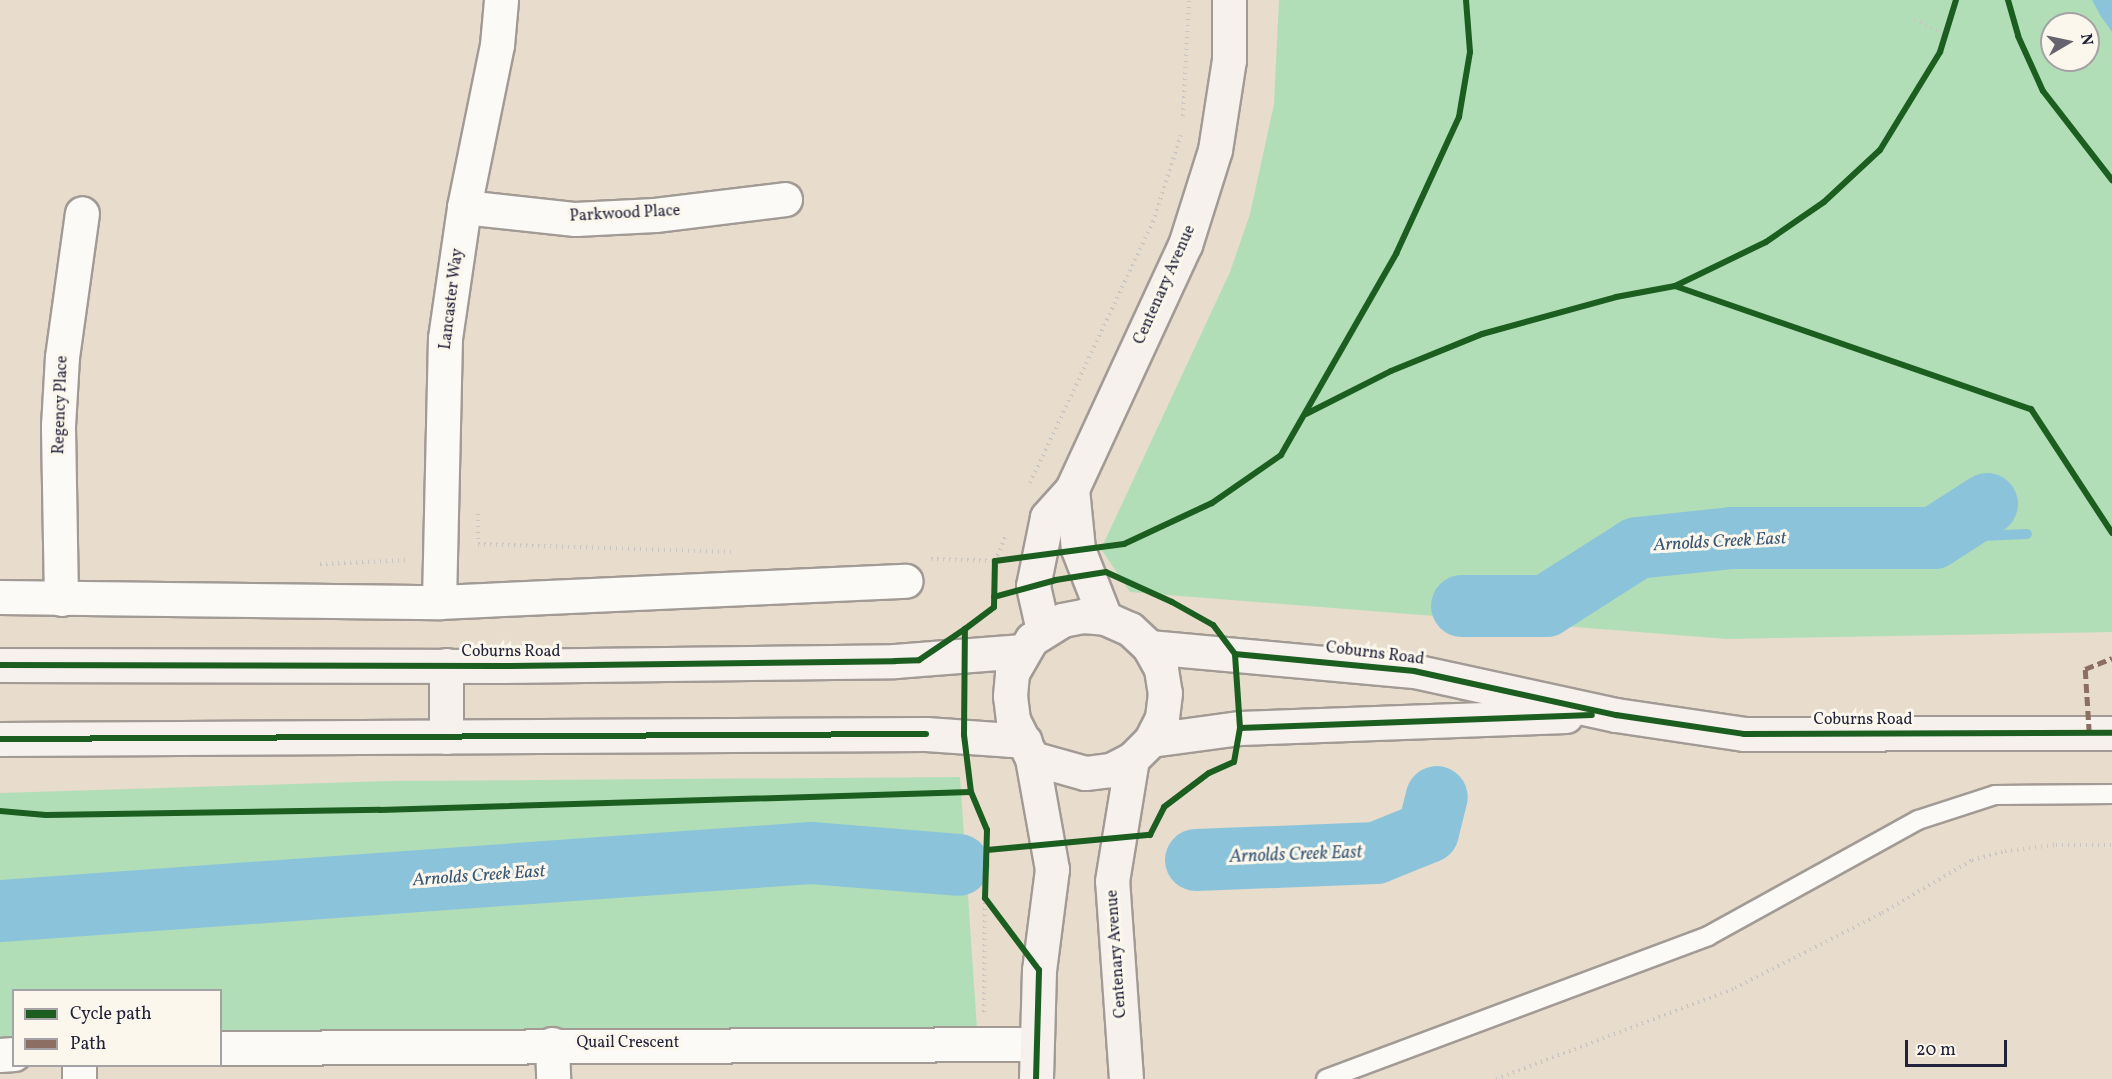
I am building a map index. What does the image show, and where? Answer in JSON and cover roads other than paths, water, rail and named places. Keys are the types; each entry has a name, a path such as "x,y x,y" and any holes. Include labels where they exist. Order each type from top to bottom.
{"street":[{"name":"Lancaster Way","path":"439,602 445,338 464,207 497,45 501,0"},
{"name":"Centenary Avenue","path":"1033,641 1033,586 1037,555 1047,517 1072,489 1185,245 1215,150 1229,60 1229,0"},
{"name":"Parkwood Place","path":"464,207 574,219 655,215 785,199"},
{"name":"Regency Place","path":"61,599 58,414 62,357 82,213"},
{"path":"1072,489 1078,549 1105,618"},
{"path":"0,597 439,602 915,570"},
{"path":"0,739 926,734 1028,750 1085,773 1110,770 1141,750 1162,718 1165,693 1161,669 1149,647 1130,629 1105,618 1062,620 1033,641 1012,673 1010,696 1013,720 1028,750 1052,869 1039,970 1036,1079"},
{"name":"Coburns Road","path":"0,665 446,665 895,661 1033,641"},
{"name":"Coburns Road","path":"1149,647 1414,671 1616,715 1744,734 2112,733"},
{"path":"446,665 446,737"},
{"name":"Coburns Road","path":"1141,750 1240,728 1616,715"},
{"name":"Centenary Avenue","path":"1126,1079 1112,881 1141,750"},
{"name":"Quail Crescent","path":"222,1048 986,1041 1036,1044"},
{"path":"552,1044 553,1079"}],"lane":[{"path":"1326,1079 1708,936 1918,820 1995,795 2112,794"}],"water":[{"path":"2092,0 2112,0 2112,32 2100,12"}],"waterway":[{"name":"Arnolds Creek East","path":"1462,606 1546,606 1637,548 1732,538 1934,538 1987,504"},
{"path":"1934,538 2027,534"},
{"name":"Arnolds Creek East","path":"1196,860 1376,853 1428,832 1437,797"},
{"name":"Arnolds Creek East","path":"0,911 811,853 959,865"}]}
